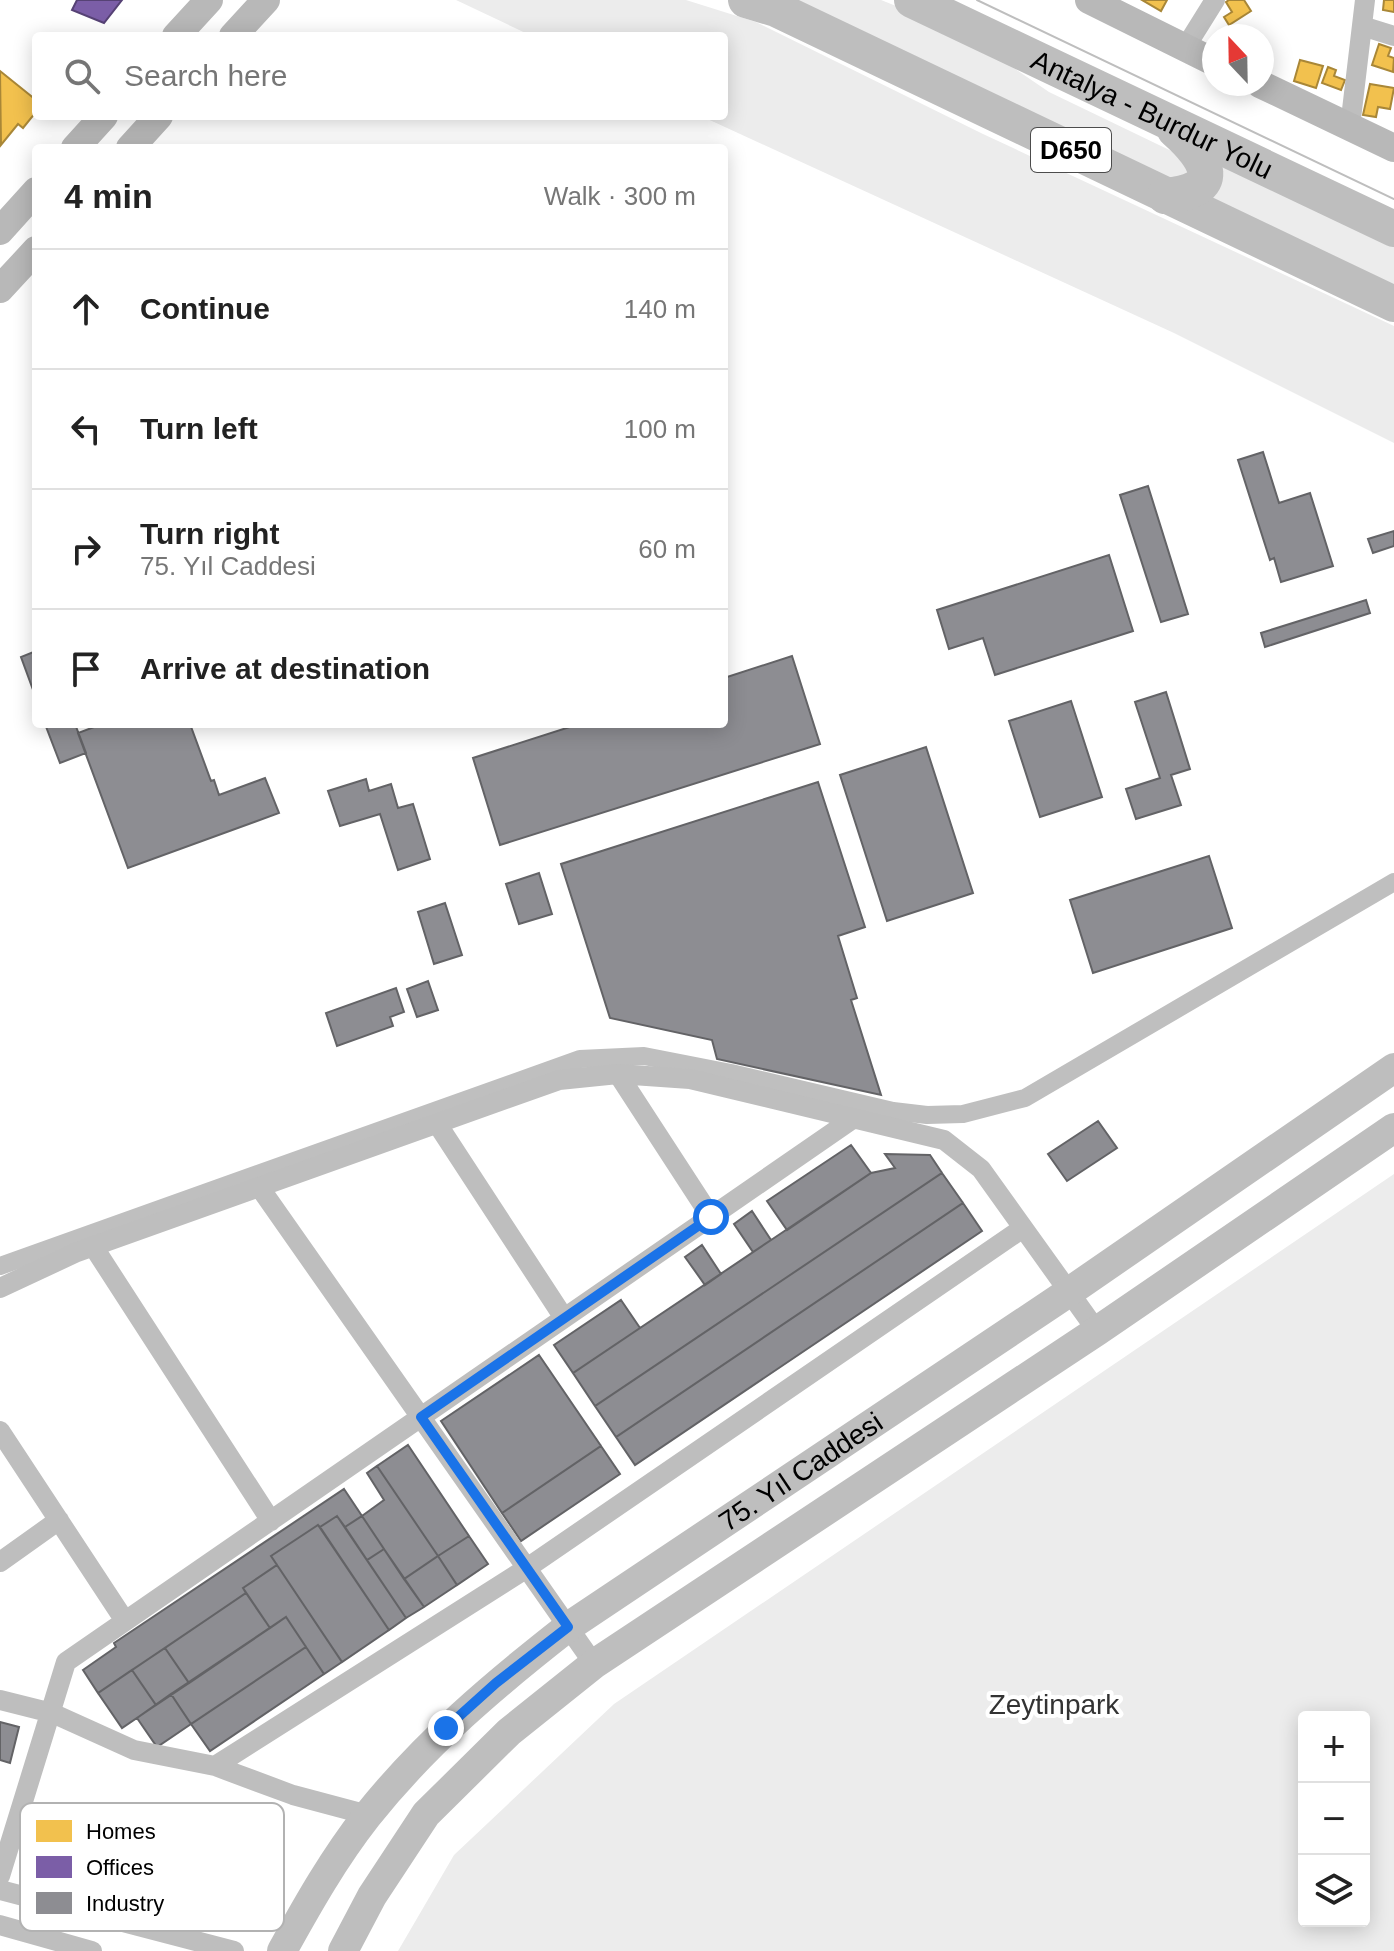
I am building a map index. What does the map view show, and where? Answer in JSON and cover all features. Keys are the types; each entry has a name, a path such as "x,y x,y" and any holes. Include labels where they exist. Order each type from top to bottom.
{"highway":[{"name":"D650","path":"746,0 776,9 1394,304"},
{"name":"Antalya - Burdur Yolu","path":"912,0 1394,229"},
{"path":"1161,118 1189,143 1202,159 1206,172 1204,182 1195,190 1165,196"}],"main road":[{"name":"75. Yıl Caddesi","path":"282,1951 324,1876 368,1815 446,1728 496,1683 568,1627 1069,1292 1394,1068"},
{"name":"75. Yıl Caddesi","path":"343,1951 372,1896 426,1814 509,1732 594,1664 1097,1331 1394,1128"}],"street":[{"path":"177,32 195,0"},
{"path":"179,32 209,0"},
{"path":"237,32 266,0"},
{"path":"1089,0 1202,56"},
{"path":"1185,48 1215,0"},
{"path":"1350,127 1365,0"},
{"path":"1362,26 1394,36"},
{"path":"1274,91 1394,148"},
{"path":"79,144 100,120"},
{"path":"134,144 155,120"},
{"path":"0,231 32,195"},
{"path":"0,289 32,254"},
{"path":"0,1288 93,1246 559,1080 618,1074 690,1079 944,1140 981,1169 1097,1331"},
{"path":"618,1074 711,1217"},
{"path":"23,1803 66,1662 854,1118"},
{"path":"438,1125 564,1318"},
{"path":"260,1188 594,1664"},
{"path":"215,1766 527,1568 1023,1228"},
{"path":"93,1246 271,1521"},
{"path":"1,1435 125,1621"},
{"path":"0,1562 59,1520"},
{"path":"0,1700 52,1713 134,1750 215,1766 293,1795 368,1815"},
{"path":"0,1876 20,1813"},
{"path":"0,1890 20,1895"},
{"path":"0,1925 20,1931"},
{"path":"21,1931 92,1951"},
{"path":"157,1931 234,1951"}],"green space":[{"path":"456,0 686,0 756,22 983,134 1394,326 1394,443 1174,333 710,120 728,120 728,32 524,32"},
{"path":"774,0 881,0 961,32 1049,92 1186,158 1192,166 1181,185"},
{"path":"1216,159 1394,242 1394,291 1202,204"},
{"name":"Zeytinpark","path":"1394,1174 1394,1951 398,1951 454,1855 614,1704"}],"building: Homes":[{"path":"1142,0 1167,0 1161,11"},
{"path":"1244,0 1251,11 1228,24 1224,17 1232,12 1226,2"},
{"path":"1384,0 1394,0 1394,12 1383,10"},
{"path":"1379,44 1391,48 1388,56 1394,58 1393,72 1372,65"},
{"path":"1300,60 1323,66 1316,88 1294,81"},
{"path":"1328,67 1336,70 1334,76 1345,80 1341,90 1322,83"},
{"path":"0,71 32,97 32,117 23,128 18,124 1,145"},
{"path":"1370,84 1394,88 1390,109 1378,107 1376,117 1363,115"}],"building: Offices":[{"path":"77,0 122,0 104,23 72,10"}],"building: Industry":[{"path":"1263,452 1279,503 1310,493 1333,566 1281,582 1274,558 1270,560 1238,460"},
{"path":"1148,486 1188,614 1161,622 1120,495"},
{"path":"1394,531 1394,546 1373,553 1368,539"},
{"path":"1109,555 1133,631 995,675 983,638 949,649 937,610"},
{"path":"1366,600 1370,613 1265,647 1261,633"},
{"path":"32,653 32,687 21,657"},
{"path":"792,656 820,744 500,845 473,758 567,728 728,728 728,677"},
{"path":"1166,692 1190,769 1171,775 1181,805 1136,819 1126,789 1160,778 1135,702"},
{"path":"1071,701 1102,797 1040,817 1009,721"},
{"path":"47,728 77,728 86,753 60,763"},
{"path":"91,728 191,728 219,795 265,778 279,813 128,868 78,733"},
{"path":"926,747 973,893 887,921 840,775"},
{"path":"366,779 369,791 391,784 398,808 413,804 430,859 398,870 380,814 340,826 328,791"},
{"path":"818,782 865,927 838,936 857,998 851,1000 881,1095 717,1059 712,1040 610,1018 561,864"},
{"path":"1209,856 1232,928 1093,973 1070,900"},
{"path":"539,873 552,914 519,924 506,884"},
{"path":"445,903 462,955 434,964 418,912"},
{"path":"428,981 438,1010 417,1017 407,989"},
{"path":"396,988 404,1012 390,1017 393,1026 337,1046 326,1013"},
{"path":"1098,1121 1117,1148 1067,1181 1048,1154"},
{"path":"851,1145 871,1173 787,1230 767,1201"},
{"path":"885,1154 930,1155 942,1173 595,1406 573,1373 871,1173 895,1168"},
{"path":"942,1173 963,1203 616,1437 595,1406"},
{"path":"963,1203 982,1231 635,1465 616,1437"},
{"path":"752,1211 771,1240 753,1252 734,1224"},
{"path":"702,1245 721,1274 705,1285 685,1257"},
{"path":"621,1300 640,1328 573,1373 554,1345"},
{"path":"539,1355 601,1446 502,1513 441,1421"},
{"path":"408,1445 469,1536 438,1556 377,1466"},
{"path":"601,1446 620,1474 521,1541 502,1513"},
{"path":"377,1466 438,1556 404,1579 362,1516 384,1500 367,1473"},
{"path":"344,1489 362,1516 345,1527 337,1516 271,1556 277,1565 243,1588 246,1593 98,1693 83,1670 116,1647 114,1643"},
{"path":"337,1516 406,1618 389,1630 320,1527"},
{"path":"362,1516 384,1549 367,1560 345,1527"},
{"path":"318,1525 389,1630 342,1662 271,1556"},
{"path":"469,1536 488,1564 457,1585 438,1556"},
{"path":"384,1549 424,1607 406,1618 367,1560"},
{"path":"438,1556 457,1585 424,1607 404,1579"},
{"path":"277,1565 342,1662 324,1674 286,1617 270,1628 243,1588"},
{"path":"246,1593 270,1628 189,1683 165,1648"},
{"path":"286,1617 306,1647 191,1724 171,1694"},
{"path":"306,1647 324,1674 210,1751 191,1724"},
{"path":"165,1648 189,1683 156,1705 132,1670"},
{"path":"132,1670 156,1705 122,1728 98,1693"},
{"path":"171,1694 191,1724 157,1747 137,1718"},
{"path":"0,1722 19,1727 10,1763 0,1760"}],"waterway":[{"path":"0,1266 580,1059 644,1056 893,1111 927,1115 963,1114 1025,1098 1394,882"}],"tram line":[{"path":"977,0 1394,199"}],"route":[{"path":"446,1728 496,1683 568,1627 421,1417 711,1217"}]}
